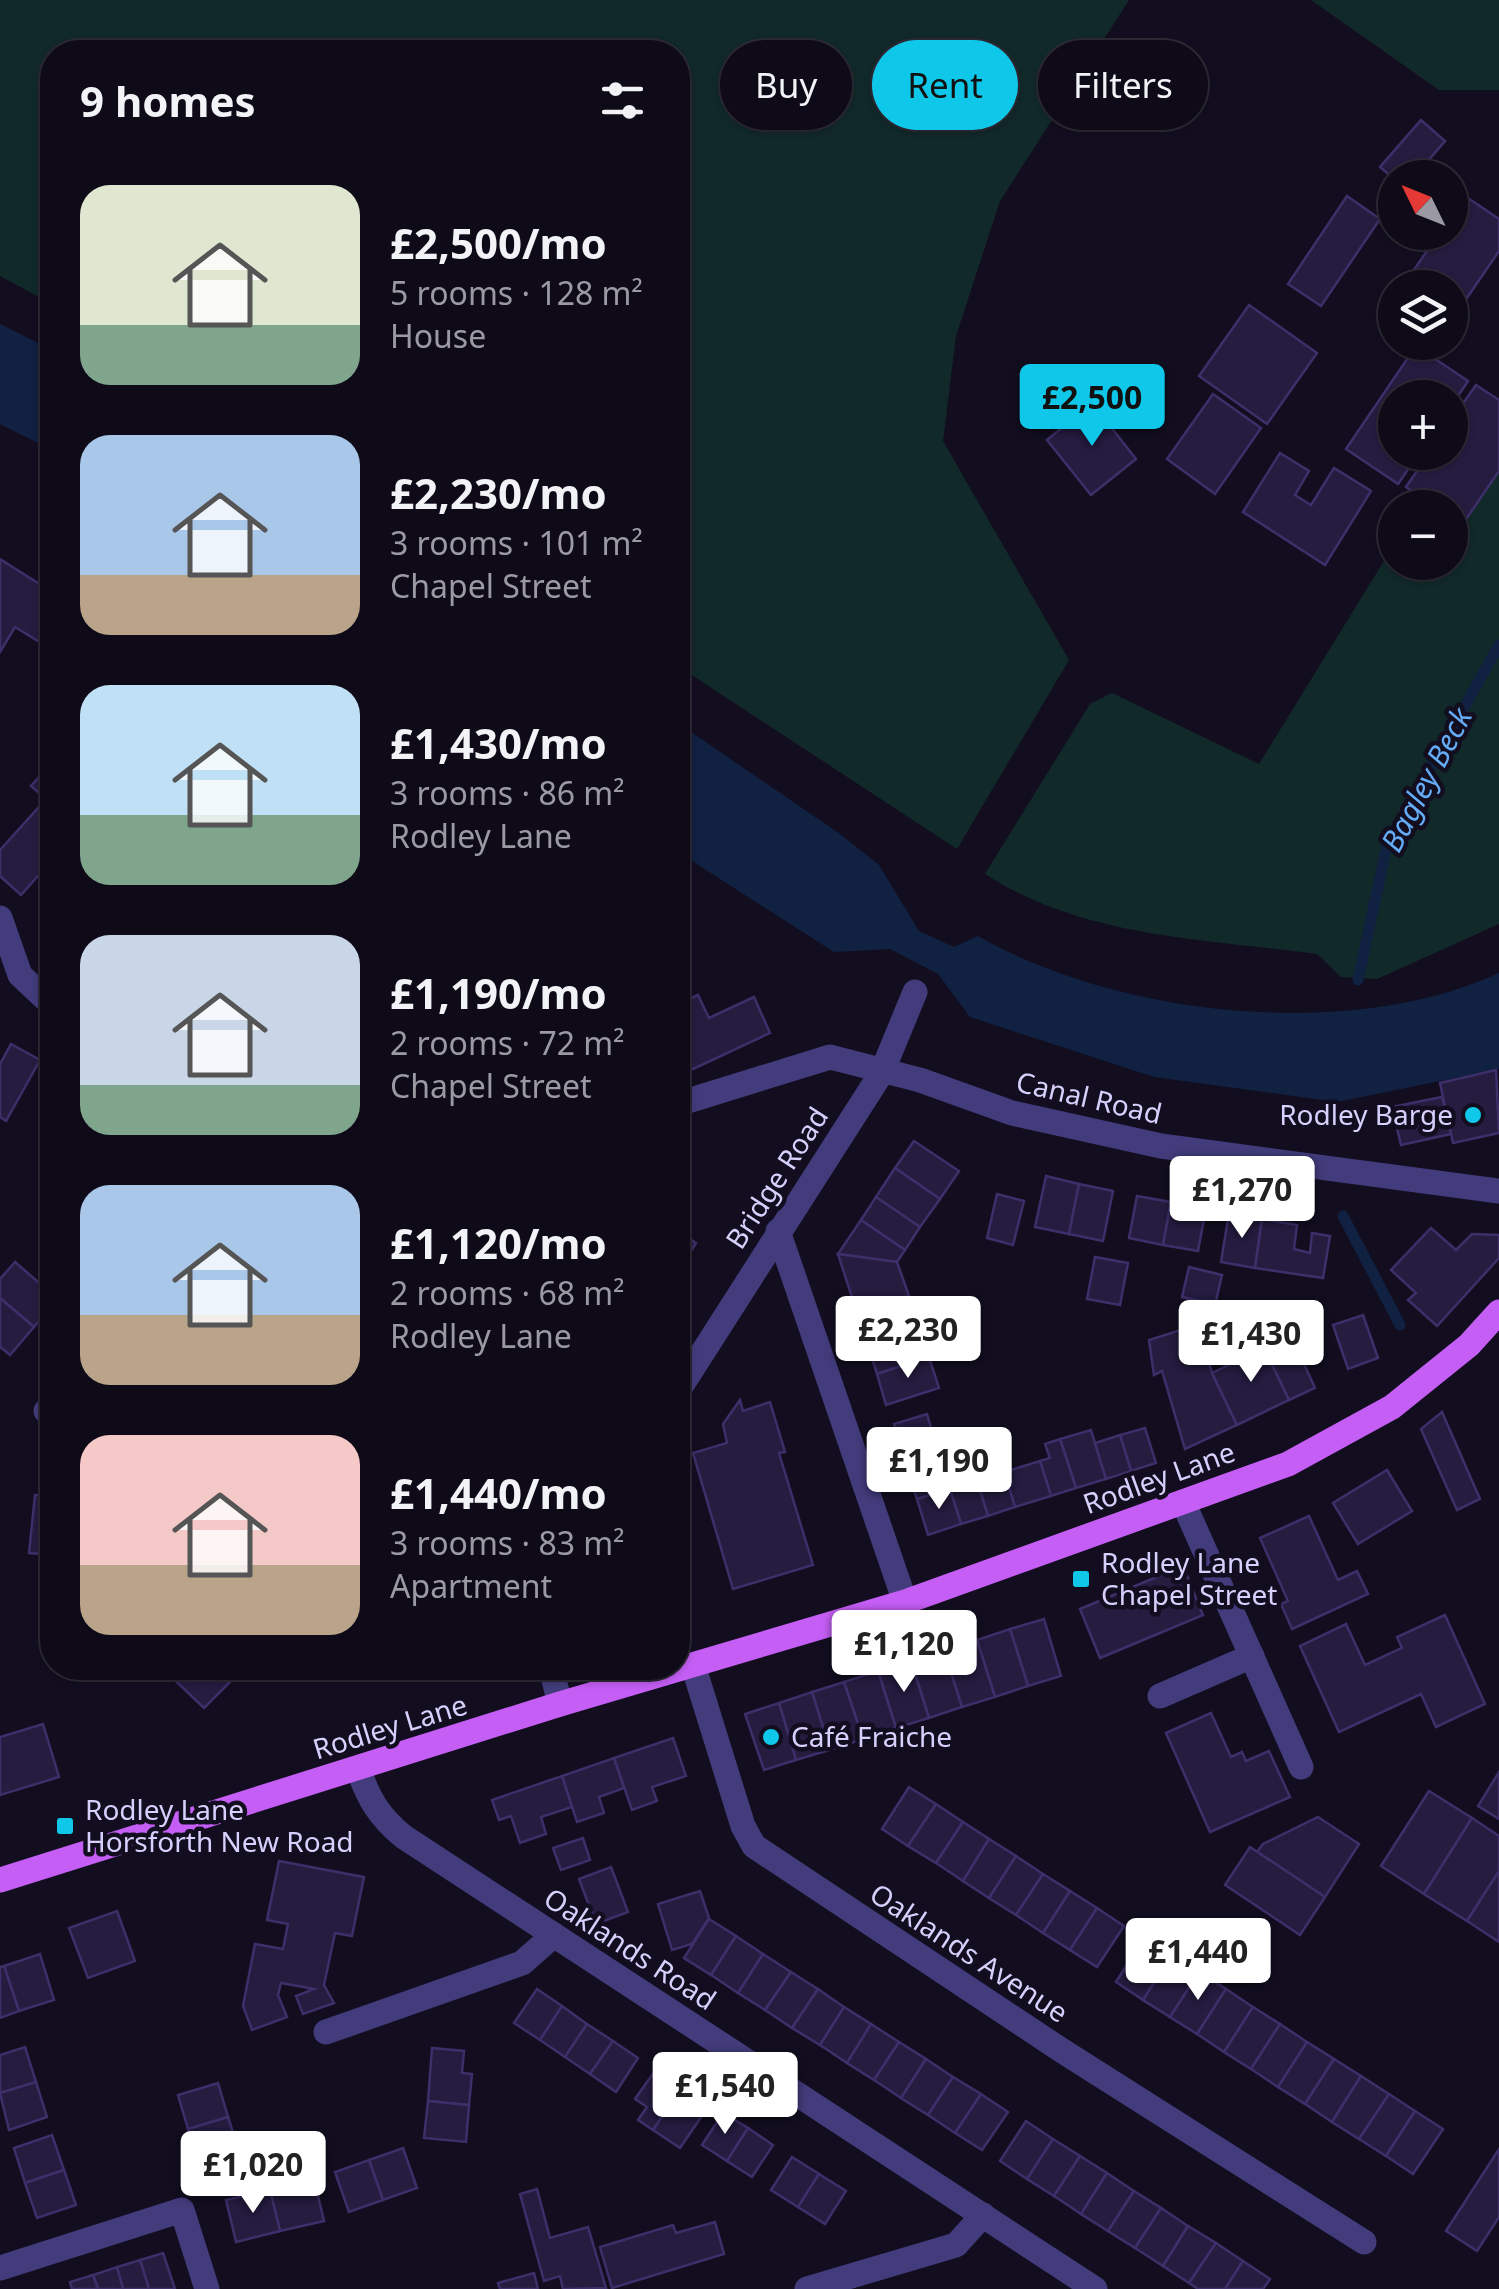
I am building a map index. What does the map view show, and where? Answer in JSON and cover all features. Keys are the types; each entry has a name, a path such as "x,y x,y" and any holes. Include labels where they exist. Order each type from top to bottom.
{"main road":[{"name":"Rodley Lane","path":"690,1666 905,1602 1288,1464 1392,1406 1470,1345 1499,1312"},
{"name":"Rodley Lane","path":"0,1880 642,1680"}],"street":[{"path":"0,921 20,974 40,993"},
{"name":"Bridge Road","path":"690,1372 882,1072 915,992"},
{"name":"Canal Road","path":"690,1100 830,1057 920,1080 1012,1114 1161,1146 1499,1191"},
{"path":"778,1230 905,1602"},
{"path":"1183,1502 1301,1767"},
{"path":"1160,1696 1252,1656"},
{"name":"Oaklands Avenue","path":"694,1665 743,1826 754,1846 1061,2050 1364,2242"},
{"path":"553,1680 560,1704"},
{"name":"Oaklands Road","path":"358,1768 369,1799 384,1821 1095,2289"},
{"path":"326,2032 522,1963 554,1935"},
{"path":"0,2268 182,2210 207,2289"},
{"path":"807,2289 956,2245 983,2214"}],"green space":[{"path":"0,0 1129,0 1103,40 1038,40 1038,130 1046,130 1000,201 956,336 943,441 1069,660 957,849 690,674 690,40 40,40 40,298 0,276"},
{"path":"1311,0 1499,0 1499,90 1439,90"},
{"path":"1499,458 1499,924 1377,979 1341,977 1317,954 1189,939 1104,923 1023,895 985,874 1090,704 1112,693 1259,764 1378,571 1378,580 1468,580 1468,508"}],"water":[{"path":"0,324 40,344 40,444 0,424"},
{"path":"690,731 879,865 919,931 954,947 978,936 1034,963 1098,985 1165,1001 1235,1010 1306,1013 1374,1008 1440,995 1499,973 1499,1069 1337,1102 1154,1077 970,1017 938,974 890,949 834,952 690,860"}],"building":[{"path":"1421,120 1445,141 1429,160 1386,160"},
{"path":"1347,196 1378,218 1321,306 1288,284"},
{"path":"1468,198 1499,219 1499,251 1468,296 1468,270 1414,270 1428,250 1468,250"},
{"path":"1249,305 1317,353 1267,424 1199,376"},
{"path":"1406,360 1437,360 1467,380 1393,380"},
{"path":"1476,385 1499,400 1499,471 1468,516 1468,490 1406,487 1418,470 1468,470 1468,396"},
{"path":"1213,394 1261,428 1215,494 1167,459"},
{"path":"1378,402 1378,470 1408,470 1398,484 1346,449"},
{"path":"1092,403 1136,459 1091,495 1047,440"},
{"path":"1280,453 1309,471 1295,495 1311,505 1334,468 1371,491 1325,565 1243,512"},
{"path":"0,559 40,584 40,642 15,627 0,652"},
{"path":"40,776 40,794 31,786"},
{"path":"40,806 40,874 21,895 0,876 0,850"},
{"path":"698,995 709,1018 754,997 770,1033 690,1070 690,999"},
{"path":"11,1044 40,1060 6,1121 0,1117 0,1064"},
{"name":"Rodley Barge","path":"1496,1070 1499,1133 1453,1143 1440,1083"},
{"path":"1442,1097 1451,1134 1401,1145 1392,1107"},
{"path":"914,1141 959,1171 940,1199 895,1168"},
{"path":"895,1168 940,1199 920,1227 876,1197"},
{"path":"1046,1176 1079,1184 1069,1234 1035,1227"},
{"path":"1079,1184 1113,1191 1103,1241 1069,1234"},
{"path":"997,1194 1024,1201 1013,1245 987,1238"},
{"path":"1137,1196 1171,1202 1163,1245 1129,1238"},
{"path":"876,1197 920,1227 905,1250 861,1220"},
{"path":"1171,1202 1206,1209 1198,1251 1163,1245"},
{"path":"1229,1213 1262,1219 1255,1268 1221,1262"},
{"path":"1262,1219 1297,1225 1294,1249 1310,1253 1312,1233 1330,1236 1323,1278 1255,1268"},
{"path":"861,1220 905,1250 897,1262 838,1254"},
{"path":"1431,1228 1456,1250 1472,1234 1499,1235 1499,1258 1437,1326 1408,1300 1416,1293 1391,1270"},
{"path":"838,1254 897,1262 909,1296 857,1313"},
{"path":"1095,1257 1128,1263 1120,1305 1087,1299"},
{"path":"15,1262 40,1284 40,1320 34,1327 0,1298 0,1279"},
{"path":"1189,1267 1222,1275 1215,1305 1182,1297"},
{"path":"909,1296 919,1329 868,1346 857,1313"},
{"path":"0,1298 34,1327 10,1355 0,1347"},
{"path":"1363,1315 1378,1358 1348,1369 1333,1325"},
{"path":"1199,1324 1212,1373 1237,1425 1185,1449 1162,1371 1154,1375 1149,1340"},
{"path":"919,1329 929,1357 877,1374 868,1346"},
{"path":"1288,1329 1315,1388 1289,1400 1261,1342"},
{"path":"1261,1342 1289,1400 1237,1425 1212,1373 1245,1357 1242,1351"},
{"path":"929,1357 939,1388 886,1405 877,1374"},
{"path":"740,1400 743,1411 770,1402 785,1452 779,1453 813,1565 733,1589 693,1453 727,1443 723,1424"},
{"path":"1442,1412 1480,1499 1457,1510 1421,1429"},
{"path":"927,1414 935,1441 902,1451 894,1424"},
{"path":"1145,1428 1156,1463 1131,1471 1120,1435"},
{"path":"1091,1430 1106,1479 1076,1488 1060,1439"},
{"path":"1120,1435 1131,1471 1106,1479 1095,1443"},
{"path":"1060,1439 1076,1488 1051,1496 1040,1461 1050,1458 1045,1444"},
{"path":"935,1441 944,1467 910,1478 902,1451"},
{"path":"1040,1461 1051,1496 1015,1507 1004,1472"},
{"path":"944,1467 950,1489 917,1499 910,1478"},
{"path":"1387,1470 1412,1511 1358,1544 1333,1503"},
{"path":"1004,1472 1015,1507 988,1516 977,1481"},
{"path":"977,1481 988,1516 961,1524 950,1489"},
{"path":"950,1489 961,1524 928,1535 917,1499"},
{"path":"35,1495 40,1496 40,1554 29,1553"},
{"path":"1309,1516 1338,1580 1357,1571 1368,1594 1292,1629 1281,1604 1288,1601 1260,1538"},
{"path":"1183,1566 1203,1615 1100,1658 1080,1609"},
{"path":"1445,1615 1485,1704 1436,1727 1421,1694 1339,1732 1300,1646 1346,1624 1365,1665 1402,1648 1397,1637"},
{"path":"1044,1619 1061,1676 1028,1686 1010,1629"},
{"path":"1010,1629 1028,1686 995,1697 977,1640"},
{"path":"977,1640 995,1697 962,1707 944,1651"},
{"path":"944,1651 962,1707 929,1718 911,1661"},
{"path":"911,1661 929,1718 896,1728 878,1671"},
{"path":"878,1671 896,1728 863,1739 844,1682"},
{"path":"175,1680 232,1680 204,1708"},
{"path":"844,1682 863,1739 830,1750 812,1692"},
{"path":"812,1692 830,1750 796,1760 779,1703"},
{"name":"Café Fraiche","path":"779,1703 796,1760 764,1770 745,1714"},
{"path":"1211,1713 1231,1757 1242,1752 1246,1761 1269,1751 1290,1797 1210,1832 1166,1733"},
{"path":"43,1724 59,1777 0,1795 0,1737"},
{"path":"673,1738 686,1776 652,1787 657,1801 632,1810 614,1758"},
{"path":"614,1758 624,1788 599,1797 604,1813 577,1822 562,1776"},
{"path":"1499,1772 1499,1819 1478,1806"},
{"path":"562,1776 572,1807 541,1817 546,1834 520,1843 511,1816 499,1820 492,1800"},
{"path":"909,1787 936,1804 908,1846 882,1829"},
{"path":"1429,1791 1472,1818 1424,1894 1381,1866"},
{"path":"936,1804 963,1822 936,1863 908,1846"},
{"path":"1318,1817 1359,1844 1325,1897 1257,1852 1263,1844"},
{"path":"1472,1818 1499,1836 1499,1871 1467,1921 1424,1894"},
{"path":"963,1822 989,1839 963,1881 936,1863"},
{"path":"583,1838 590,1860 561,1870 553,1848"},
{"path":"989,1839 1016,1856 989,1898 963,1881"},
{"path":"1250,1847 1325,1897 1300,1935 1225,1885"},
{"path":"1016,1856 1043,1874 1016,1915 989,1898"},
{"path":"279,1861 364,1877 352,1936 335,1933 324,1985 334,2003 303,2014 296,1996 314,1989 281,1983 278,1995 287,2017 252,2030 243,2006 255,1944 283,1949 288,1924 267,1920"},
{"path":"611,1867 628,1912 596,1924 579,1879"},
{"path":"1499,1871 1499,1942 1467,1921"},
{"path":"1043,1874 1070,1891 1043,1933 1016,1915"},
{"path":"700,1891 709,1918 692,1944 672,1950 658,1904"},
{"path":"1070,1891 1097,1908 1070,1950 1043,1933"},
{"path":"1097,1908 1124,1926 1097,1967 1070,1950"},
{"path":"117,1911 135,1961 88,1978 69,1928"},
{"path":"709,1919 736,1936 711,1975 684,1958"},
{"path":"736,1936 763,1954 738,1993 711,1975"},
{"path":"1145,1937 1172,1954 1143,2000 1116,1982"},
{"path":"40,1954 54,2000 19,2011 4,1966"},
{"path":"763,1954 791,1972 765,2010 738,1993"},
{"path":"1172,1954 1199,1972 1170,2017 1143,2000"},
{"path":"4,1966 19,2011 0,2018 0,1967"},
{"path":"791,1972 818,1989 792,2028 765,2010"},
{"path":"1199,1972 1226,1989 1197,2034 1170,2017"},
{"path":"537,1989 562,2006 540,2040 514,2023"},
{"path":"818,1989 844,2007 820,2045 792,2028"},
{"path":"1226,1989 1253,2007 1224,2052 1197,2034"},
{"path":"562,2006 587,2024 565,2057 540,2040"},
{"path":"844,2007 871,2024 847,2063 820,2045"},
{"path":"1253,2007 1280,2024 1251,2069 1224,2052"},
{"path":"587,2024 613,2041 590,2074 565,2057"},
{"path":"871,2024 899,2042 874,2080 847,2063"},
{"path":"1280,2024 1307,2042 1278,2087 1251,2069"},
{"path":"613,2041 638,2058 616,2092 590,2074"},
{"path":"899,2042 926,2059 901,2098 874,2080"},
{"path":"1307,2042 1334,2059 1305,2104 1278,2087"},
{"path":"25,2047 36,2082 0,2093 0,2055"},
{"path":"432,2048 464,2051 462,2073 472,2074 469,2105 428,2101"},
{"path":"926,2059 953,2077 928,2115 901,2098"},
{"path":"1334,2059 1361,2076 1332,2122 1305,2104"},
{"path":"657,2068 683,2086 653,2130 638,2120 647,2107 635,2099"},
{"path":"1361,2076 1389,2094 1359,2139 1332,2122"},
{"path":"953,2077 981,2094 955,2133 928,2115"},
{"path":"36,2082 47,2117 9,2130 0,2093"},
{"path":"218,2083 228,2117 188,2129 178,2095"},
{"path":"683,2086 710,2104 680,2148 653,2130"},
{"path":"981,2094 1008,2112 982,2150 955,2133"},
{"path":"1389,2094 1415,2111 1386,2156 1359,2139"},
{"path":"428,2101 469,2105 466,2142 424,2138"},
{"path":"1415,2111 1443,2129 1413,2174 1386,2156"},
{"path":"723,2113 748,2128 727,2161 702,2145"},
{"path":"228,2117 239,2151 198,2163 188,2129"},
{"path":"1026,2121 1053,2139 1027,2179 1000,2161"},
{"path":"748,2128 773,2145 752,2177 727,2161"},
{"path":"52,2135 64,2170 25,2183 14,2148"},
{"path":"1053,2139 1080,2156 1054,2196 1027,2179"},
{"path":"403,2148 417,2188 383,2200 369,2160"},
{"path":"1499,2149 1499,2217 1477,2251 1446,2231"},
{"path":"1080,2156 1107,2173 1081,2214 1054,2196"},
{"path":"792,2157 819,2174 798,2207 771,2190"},
{"path":"369,2160 383,2200 349,2212 335,2172"},
{"path":"64,2170 76,2205 37,2218 25,2183"},
{"path":"1107,2173 1134,2191 1108,2231 1081,2214"},
{"path":"819,2174 846,2191 825,2224 798,2207"},
{"path":"314,2179 324,2221 280,2231 270,2190"},
{"path":"537,2189 550,2238 588,2227 606,2288 563,2289 560,2276 544,2281 520,2194"},
{"path":"270,2190 280,2231 236,2242 226,2200"},
{"path":"1134,2191 1161,2208 1135,2248 1108,2231"},
{"path":"1161,2208 1188,2226 1163,2266 1135,2248"},
{"path":"715,2222 724,2254 612,2288 600,2247 673,2225 676,2233"},
{"path":"1188,2226 1216,2243 1189,2283 1163,2266"},
{"path":"1216,2243 1243,2261 1225,2289 1198,2289 1189,2283"},
{"path":"163,2253 175,2289 149,2289 140,2260"},
{"path":"140,2260 149,2289 123,2289 117,2267"},
{"path":"1243,2261 1270,2279 1263,2289 1225,2289"},
{"path":"117,2267 123,2289 98,2289 93,2275"},
{"path":"534,2273 538,2289 500,2289 498,2283"},
{"path":"93,2275 98,2289 72,2289 70,2282"}],"waterway":[{"name":"Bagley Beck","path":"1358,980 1387,845 1499,645"},
{"name":"Bagley Beck","path":"1343,1216 1400,1325"}],"place":[{"name":"Rodley Barge","path":"1473,1115"},
{"name":"Rodley Lane Chapel Street","path":"1081,1579"},
{"name":"Café Fraiche","path":"771,1737"},
{"name":"Rodley Lane Horsforth New Road","path":"65,1826"}]}
